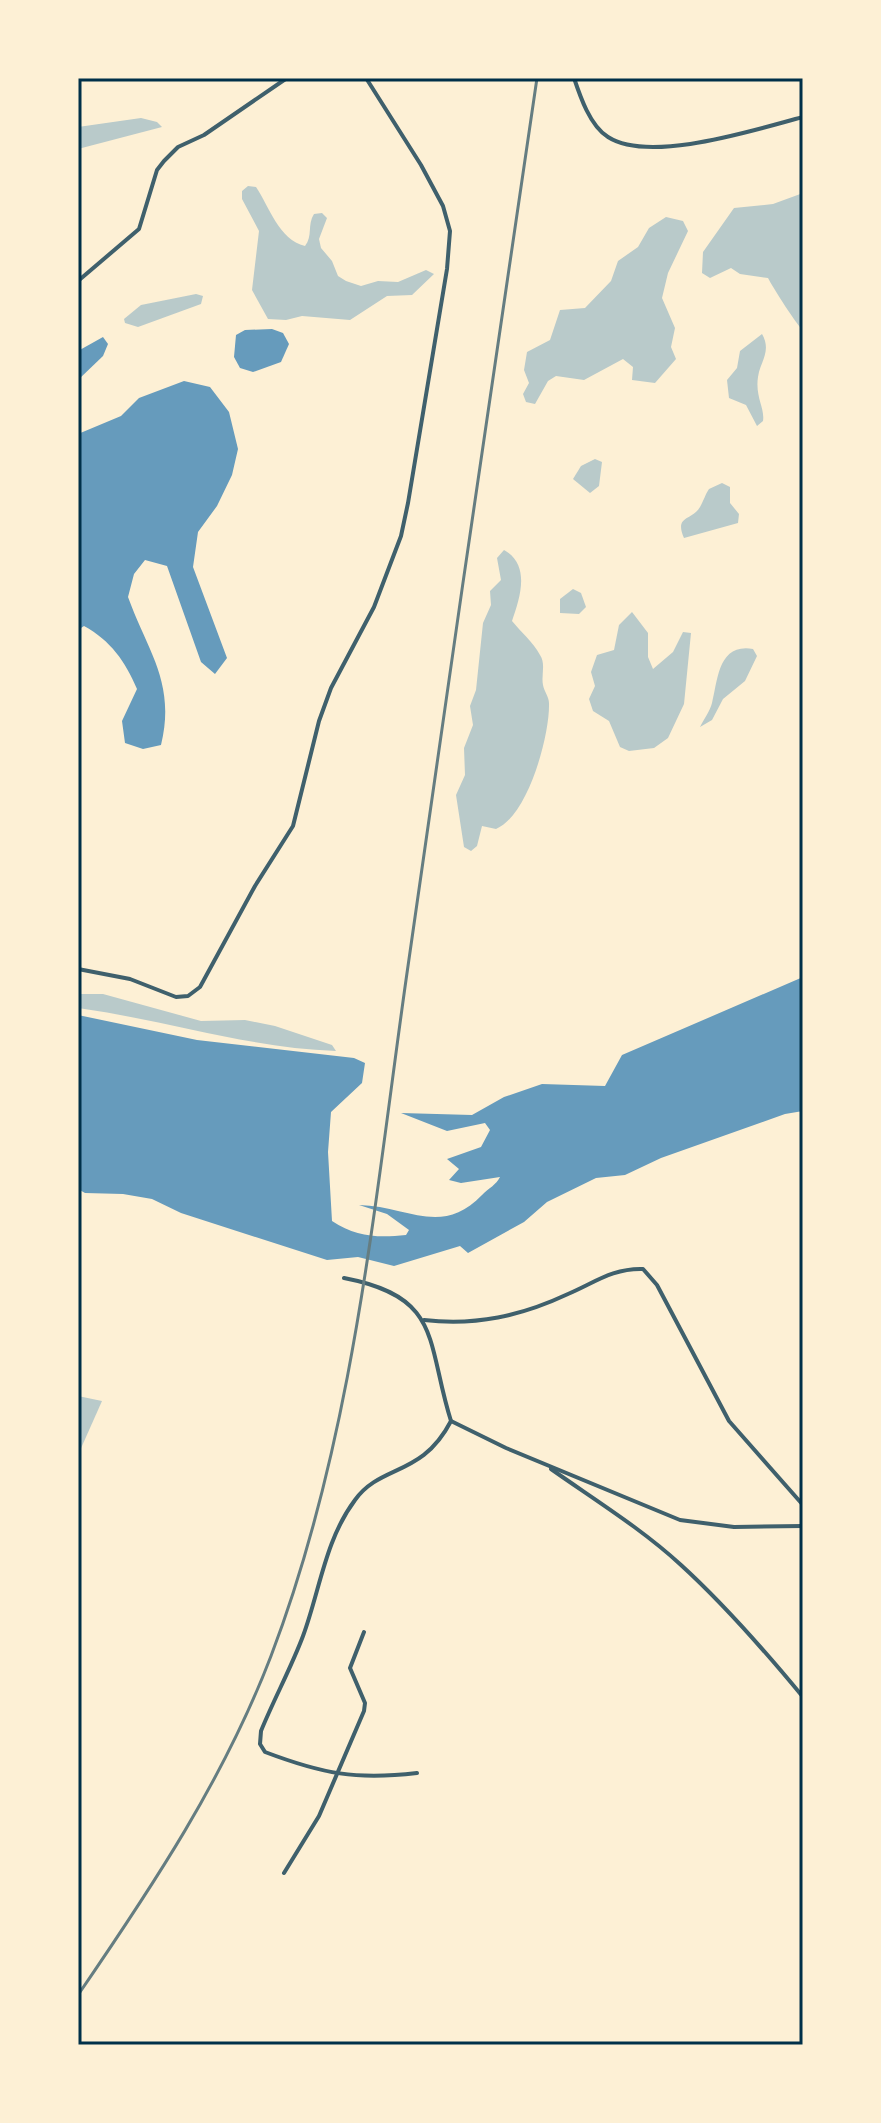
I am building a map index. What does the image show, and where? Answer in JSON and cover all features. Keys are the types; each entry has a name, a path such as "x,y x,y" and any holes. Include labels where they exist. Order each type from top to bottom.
{"street":[{"path":"78,969 130,979 176,997 188,996 200,987 255,886 293,826 319,721 331,688 374,607 401,536 443,299 450,231 443,206 421,165 366,78"},
{"path":"574,78 591,117 604,135 618,142 677,145 714,141 803,117"},
{"path":"78,281 139,229 157,170 178,147 204,135 282,79"},
{"path":"344,1278 388,1290 424,1320 456,1324 510,1317 617,1271 643,1269 657,1285 729,1421 803,1505"},
{"path":"417,1773 381,1777 334,1775 265,1752 260,1744 261,1731 303,1636 343,1516 358,1495 421,1460 439,1444 451,1421 424,1320"},
{"path":"451,1421 544,1464 680,1520 734,1527 803,1526"},
{"path":"544,1464 640,1531 680,1564 756,1639 803,1697"},
{"path":"284,1873 319,1816 364,1711 362,1695 352,1681 350,1668 364,1632"}],"shaded area":[{"path":"141,118 157,122 162,127 78,149 78,127"},
{"path":"248,186 256,187 281,230 296,243 305,246 314,214 322,213 327,218 319,239 321,248 332,261 338,276 346,281 361,286 378,281 398,282 426,270 434,274 412,295 387,296 350,320 302,316 286,320 268,319 252,290 259,231 242,199 242,191"},
{"path":"803,193 803,330 768,278 740,274 731,268 710,278 702,273 703,252 734,208 773,204"},
{"path":"666,217 683,221 688,231 668,273 662,298 675,328 671,347 676,359 655,383 632,380 633,367 623,359 584,380 556,376 548,381 535,404 526,402 523,394 529,383 524,370 527,352 550,340 560,310 585,308 611,281 618,261 638,247 649,228"},
{"path":"196,294 203,296 201,304 138,327 125,323 124,319 141,305"},
{"path":"762,334 766,351 757,384 763,421 757,426 746,405 729,398 727,380 737,368 740,351"},
{"path":"595,459 602,462 599,486 590,493 573,479 581,466"},
{"path":"722,483 730,487 730,503 739,514 738,523 684,538 681,531 683,522 697,511 709,489"},
{"path":"504,550 518,564 521,573 520,592 512,621 542,658 543,685 549,701 548,717 535,773 518,808 508,821 496,829 482,826 477,846 471,851 464,847 456,795 465,775 464,748 473,725 470,706 476,690 483,623 491,605 490,591 501,580 497,558"},
{"path":"573,589 581,593 586,607 579,614 560,613 560,599"},
{"path":"632,612 648,633 648,657 653,669 673,652 683,632 691,633 684,704 668,738 654,748 629,751 620,747 609,721 593,711 589,699 595,686 591,672 597,655 614,650 619,625"},
{"path":"741,649 753,649 757,656 745,681 723,699 712,720 700,727 711,706 718,674 726,657"},
{"path":"78,994 103,994 201,1021 245,1020 275,1026 332,1045 336,1051 271,1045 78,1008"},
{"path":"78,1396 102,1401 78,1455"}],"water":[{"path":"272,329 283,333 289,344 281,362 253,372 240,368 234,357 236,335 245,330"},
{"path":"103,337 108,344 103,356 78,380 78,351"},
{"path":"184,381 210,387 229,412 238,449 232,475 217,506 198,532 193,567 227,658 215,674 201,662 167,566 145,560 134,574 128,597 158,668 165,703 165,723 161,745 143,749 125,743 122,721 137,689 127,669 102,638 84,626 78,630 78,434 121,416 139,398"},
{"path":"803,977 803,1111 785,1114 661,1158 625,1175 596,1178 547,1202 524,1222 468,1253 460,1246 394,1266 358,1257 327,1260 181,1213 152,1199 85,1193 78,1189 78,1015 197,1040 354,1058 365,1063 362,1083 331,1112 328,1152 332,1221 359,1233 396,1236 406,1235 409,1230 387,1214 359,1205 438,1217 467,1208 500,1177 461,1183 449,1180 459,1169 447,1159 481,1147 490,1130 485,1123 447,1131 401,1113 472,1115 504,1097 542,1084 605,1086 622,1055"}],"railway":[{"path":"78,1995 185,1831 231,1746 271,1656 299,1574 322,1491 341,1407 371,1237 537,78"}]}
